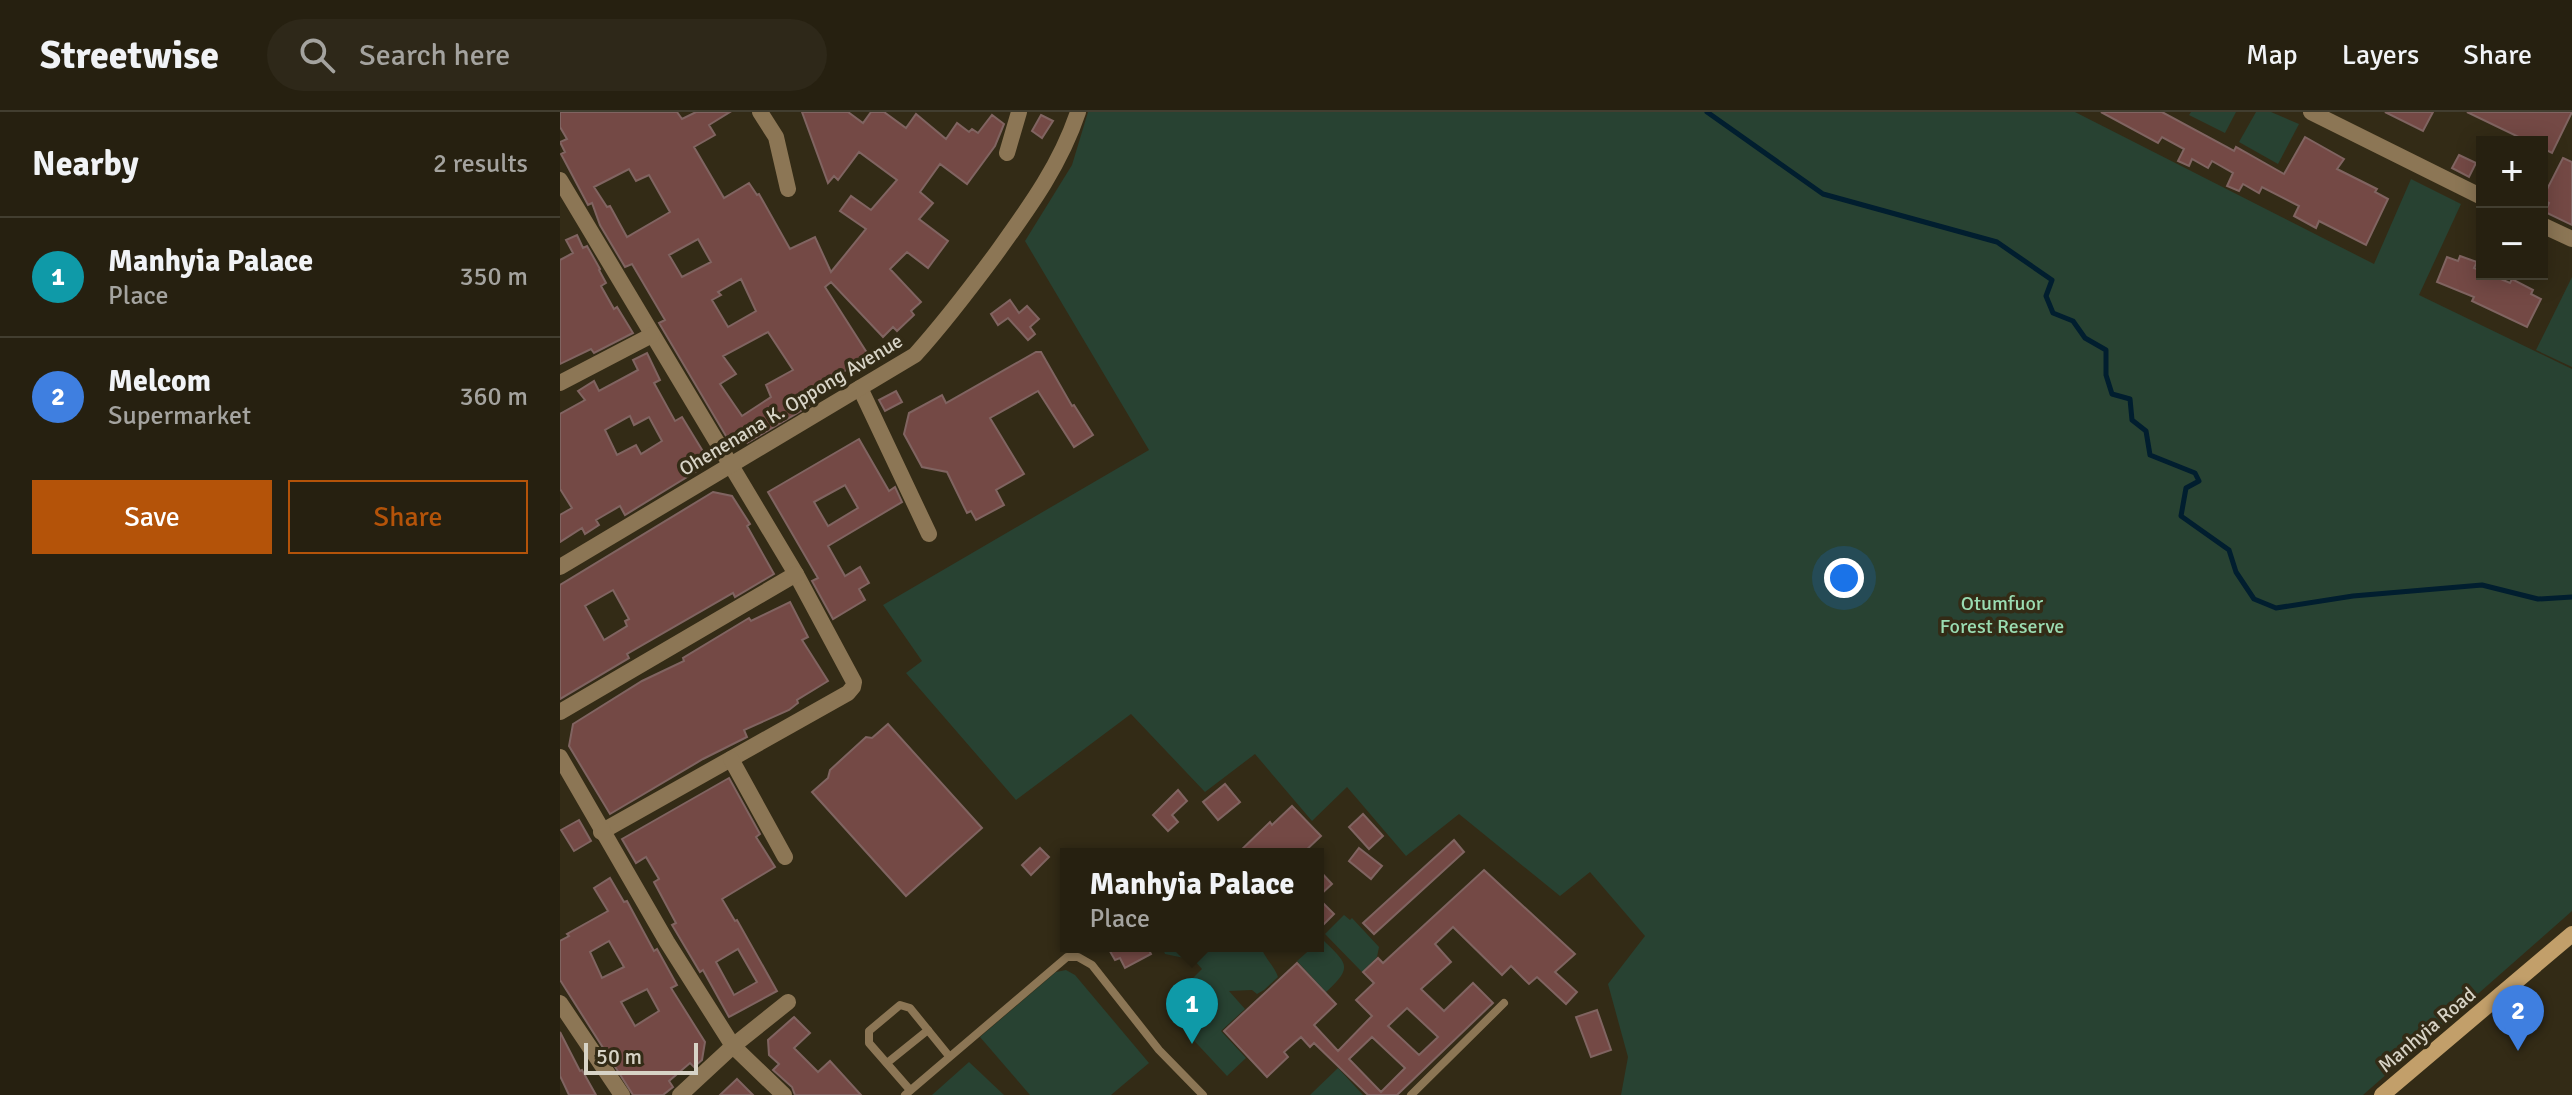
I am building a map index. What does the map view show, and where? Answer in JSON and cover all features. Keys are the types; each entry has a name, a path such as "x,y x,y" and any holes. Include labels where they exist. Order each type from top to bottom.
{"main road":[{"name":"Manhyia Road","path":"2382,1095 2569,941"}],"street":[{"path":"760,112 776,137 788,189"},
{"path":"1007,153 1019,112"},
{"name":"Ohenenana K. Oppong Avenue","path":"560,567 915,355 948,319 1038,196 1055,168 1078,112"},
{"path":"2311,112 2476,194"},
{"path":"560,180 796,574 851,675 853,687 848,693 601,832"},
{"path":"2548,228 2572,239"},
{"path":"560,383 652,335"},
{"path":"860,388 929,534"},
{"path":"560,712 796,574"},
{"path":"560,757 601,832 733,1046 784,1095"},
{"path":"731,759 785,857"},
{"path":"680,1095 733,1046 788,1002"},
{"path":"560,1003 622,1095"}],"lane":[{"path":"949,1056 910,1008 900,1005 869,1031 869,1043 908,1093 1067,957 1078,957 1092,965 1159,1050 1203,1095"},
{"path":"1411,1095 1504,1003"},
{"path":"887,1063 928,1030"}],"green space":[{"name":"Otumfuor Forest Reserve","path":"1088,112 2075,112 2374,264 2411,179 2461,204 2419,295 2572,369 2572,911 2363,1095 1621,1095 1628,1057 1608,984 1645,936 1590,872 1560,896 1459,814 1406,856 1347,787 1312,821 1255,754 1205,792 1131,714 1016,800 906,673 922,661 883,605 1149,450 1025,241 1072,165"},
{"path":"2191,112 2236,112 2225,133 2189,115"},
{"path":"2256,112 2271,112 2299,124 2278,164 2239,142"},
{"path":"2572,277 2572,367 2536,350"},
{"path":"1344,915 1350,920 1352,918 1379,947 1377,957 1362,972 1325,934"},
{"path":"1324,941 1341,959 1344,970 1326,992 1297,961 1307,952 1324,952"},
{"path":"1263,952 1276,973 1278,977 1257,994 1252,990 1229,991 1245,1009 1221,1031 1246,1058 1227,1076 1186,1032 1166,1005 1202,969 1194,960 1165,954"},
{"path":"1066,970 1075,975 1149,1063 1111,1095 1030,1095 980,1037 1056,972"},
{"path":"969,1062 1004,1095 932,1095"},
{"path":"1338,1068 1363,1095 1310,1095"}],"building":[{"path":"560,112 677,112 682,119 696,112 730,112 709,125 715,135 694,147 724,198 749,183 759,194 790,249 815,237 831,272 866,229 840,211 851,196 871,210 897,180 859,152 838,180 834,176 828,183 802,112 848,112 863,123 871,112 884,112 906,128 916,114 946,139 957,123 969,132 972,129 978,133 992,115 1004,124 995,146 967,184 940,164 920,192 933,203 919,219 948,241 928,268 907,252 890,269 921,302 911,311 914,315 897,331 893,327 883,337 831,282 825,287 869,356 804,396 809,406 747,443 726,436 659,323 665,320 632,264 625,267 600,225 592,203 588,205 561,154 565,152 560,142 567,139 560,127","holes":["629,169 636,181 649,175 670,212 627,237 610,206 607,207 594,187","698,239 711,262 682,277 669,255","741,279 756,311 728,327 712,300 721,295 718,292","768,332 793,370 766,385 771,397 742,416 720,384 736,374 723,356"]},
{"path":"2101,112 2162,112 2284,174 2305,137 2344,159 2337,169 2377,189 2375,192 2388,199 2366,245 2319,221 2316,228 2294,216 2299,206 2262,187 2259,193 2243,184 2239,191 2227,186 2233,173 2212,161 2208,168 2192,159 2189,166 2178,161 2184,149 2162,137 2158,143"},
{"path":"2385,112 2433,112 2423,131"},
{"path":"2467,112 2572,112 2552,153 2548,151 2548,136 2517,136"},
{"path":"1041,115 1053,121 1042,138 1032,131"},
{"path":"2459,155 2476,163 2469,177 2452,168"},
{"path":"2563,158 2572,162 2572,225 2548,213 2548,187"},
{"path":"577,235 600,269 606,283 601,286 614,309 617,307 633,333 594,353 591,349 560,364 560,260 573,253 566,240"},
{"path":"2460,256 2476,262 2476,280 2510,283 2514,280 2533,290 2531,294 2541,299 2527,327 2472,301 2474,297 2437,282 2447,257 2458,261"},
{"path":"1010,300 1019,313 1027,306 1039,319 1030,327 1035,334 1028,340 1008,318 998,325 991,314"},
{"path":"1041,352 1093,435 1074,447 1038,391 990,418 1024,474 996,490 1004,505 976,520 971,511 967,513 947,472 922,467 904,434 909,413 942,395 946,403"},
{"path":"647,353 660,380 654,383 675,421 682,417 710,463 625,515 620,506 596,520 599,525 585,534 582,528 560,542 560,515 572,508 560,489 560,414 585,400 578,391 594,381 599,391 638,370 633,360","holes":["630,416 634,425 649,417 662,441 641,454 636,445 617,455 605,430"]},
{"path":"896,391 902,402 885,411 879,400"},
{"path":"859,439 889,491 895,487 902,502 828,546 845,576 860,567 869,583 859,589 865,600 833,619 812,581 818,578 768,492","holes":["845,485 858,508 828,526 814,502"]},
{"path":"713,492 732,496 750,524 747,526 774,574 735,597 733,593 627,654 629,658 560,699 560,585","holes":["613,590 629,619 625,621 627,626 604,640 585,606"]},
{"path":"790,602 808,637 802,640 828,681 797,700 798,703 789,710 744,730 747,737 610,814 569,746 573,724 642,681 684,661 683,658 749,618 751,621"},
{"path":"888,724 982,828 906,896 812,792 828,778 830,770 866,737 872,738"},
{"path":"729,778 760,834 756,837 775,867 722,899 777,991 729,1017 703,970 700,972 672,925 676,923 654,882 659,879 646,857 636,863 622,839","holes":["738,949 757,982 734,995 716,962"]},
{"path":"1225,784 1240,802 1218,820 1203,802"},
{"path":"1178,790 1187,801 1172,815 1178,822 1168,831 1153,815"},
{"path":"1292,806 1321,836 1308,848 1243,848 1270,822 1272,825"},
{"path":"1363,814 1383,836 1369,849 1349,827"},
{"path":"579,820 591,841 574,851 561,830"},
{"path":"1454,840 1464,852 1374,934 1363,923"},
{"path":"1040,848 1049,857 1031,875 1022,865"},
{"path":"1359,848 1382,866 1371,879 1349,861"},
{"path":"1484,870 1575,954 1555,972 1577,992 1566,1004 1537,977 1529,984 1511,966 1502,975 1453,927 1435,944 1451,962 1421,989 1444,1011 1473,983 1493,1003 1397,1095 1368,1095 1314,1043 1310,1047 1301,1037 1284,1052 1288,1057 1267,1077 1224,1031 1297,963 1336,1004 1314,1025 1338,1051 1372,1016 1356,1000 1374,983 1363,972 1378,958 1383,963","holes":["1407,1008 1438,1037 1419,1055 1388,1026","1372,1037 1405,1068 1381,1092 1349,1059"]},
{"path":"1324,875 1332,884 1324,891"},
{"path":"610,878 624,902 627,901 677,985 671,988 705,1042 702,1060 694,1067 690,1063 669,1081 673,1087 663,1095 633,1095 560,980 560,941 608,911 594,888","holes":["609,941 624,967 602,978 590,952","647,989 659,1011 635,1026 621,1002"]},
{"path":"1324,904 1334,914 1324,924"},
{"path":"1110,952 1151,954 1125,968 1120,958 1115,960"},
{"path":"1597,1010 1611,1050 1591,1057 1576,1017"},
{"path":"794,1017 810,1033 794,1048 818,1072 830,1061 861,1095 795,1095 792,1087 773,1070 779,1064 769,1055 768,1040"},
{"path":"560,1032 596,1095 569,1095 560,1076"},
{"path":"737,1079 753,1095 720,1095"}],"waterway":[{"path":"1707,112 1823,194 1997,242 2052,280 2046,296 2053,313 2073,321 2085,338 2106,350 2106,375 2112,394 2130,399 2132,420 2146,431 2150,455 2195,473 2199,481 2186,488 2181,516 2229,550 2236,572 2254,599 2276,608 2353,596 2482,585 2538,599 2572,597"}],"place":[{"name":"Manhyia Palace","path":"1192,1044"},
{"name":"Melcom","path":"2518,1051"}]}
